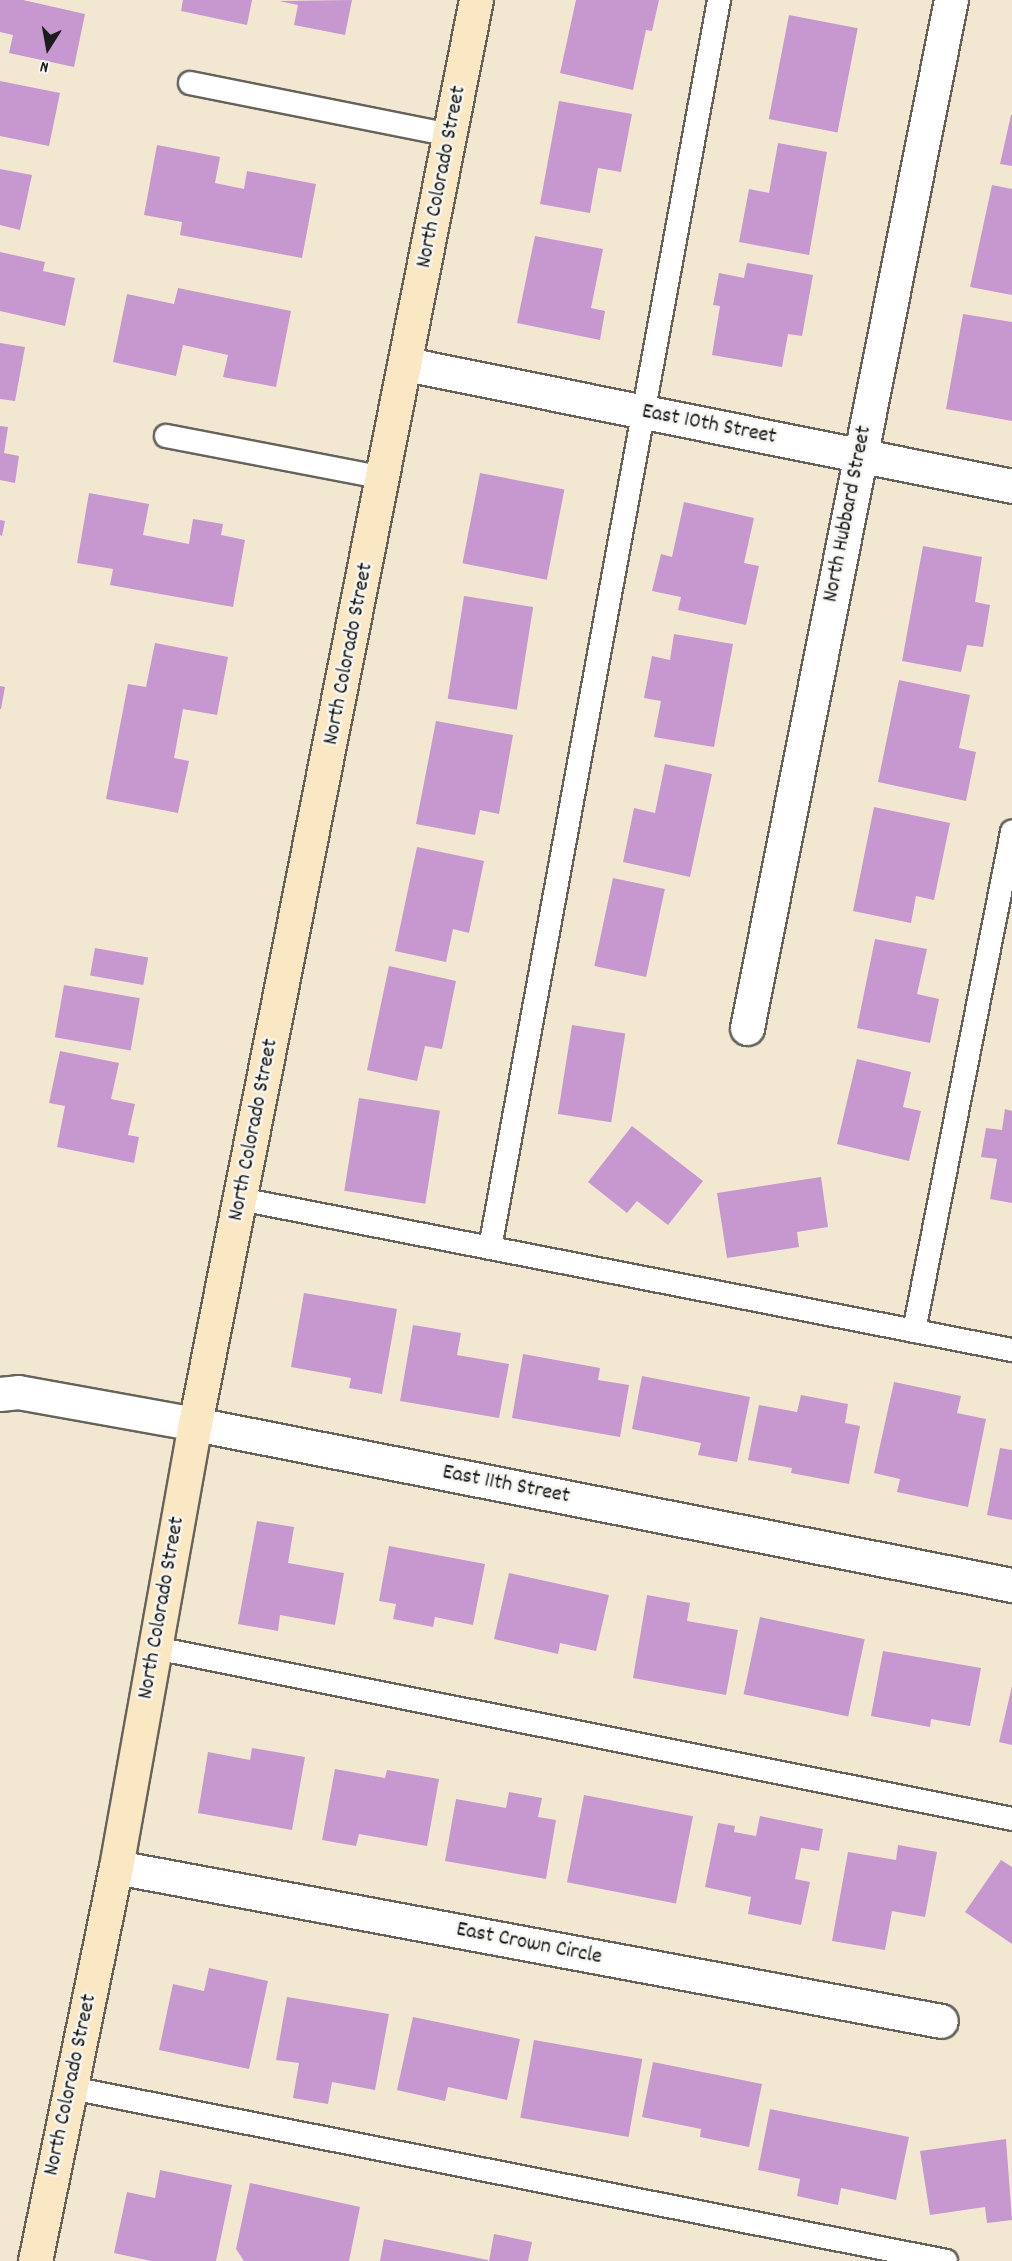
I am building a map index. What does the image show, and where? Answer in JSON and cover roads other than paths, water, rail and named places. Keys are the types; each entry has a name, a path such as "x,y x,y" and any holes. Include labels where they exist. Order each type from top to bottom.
{"street":[{"name":"North Colorado Street","path":"35,2261 116,1867 195,1424 384,478 476,0"},
{"name":"North Hubbard Street","path":"747,1028 951,0"},
{"name":"East 10th Street","path":"406,364 1012,486"},
{"name":"East 11th Street","path":"0,1394 18,1392 195,1424 1012,1584"},
{"name":"East Crown Circle","path":"116,1867 941,2021"}],"lane":[{"path":"489,1248 641,411 719,0"},
{"path":"190,83 451,135"},
{"path":"166,436 384,478"},
{"path":"914,1331 1012,832"},
{"path":"240,1199 1012,1350"},
{"path":"155,1648 1012,1818"},
{"path":"71,2088 946,2261"}]}
